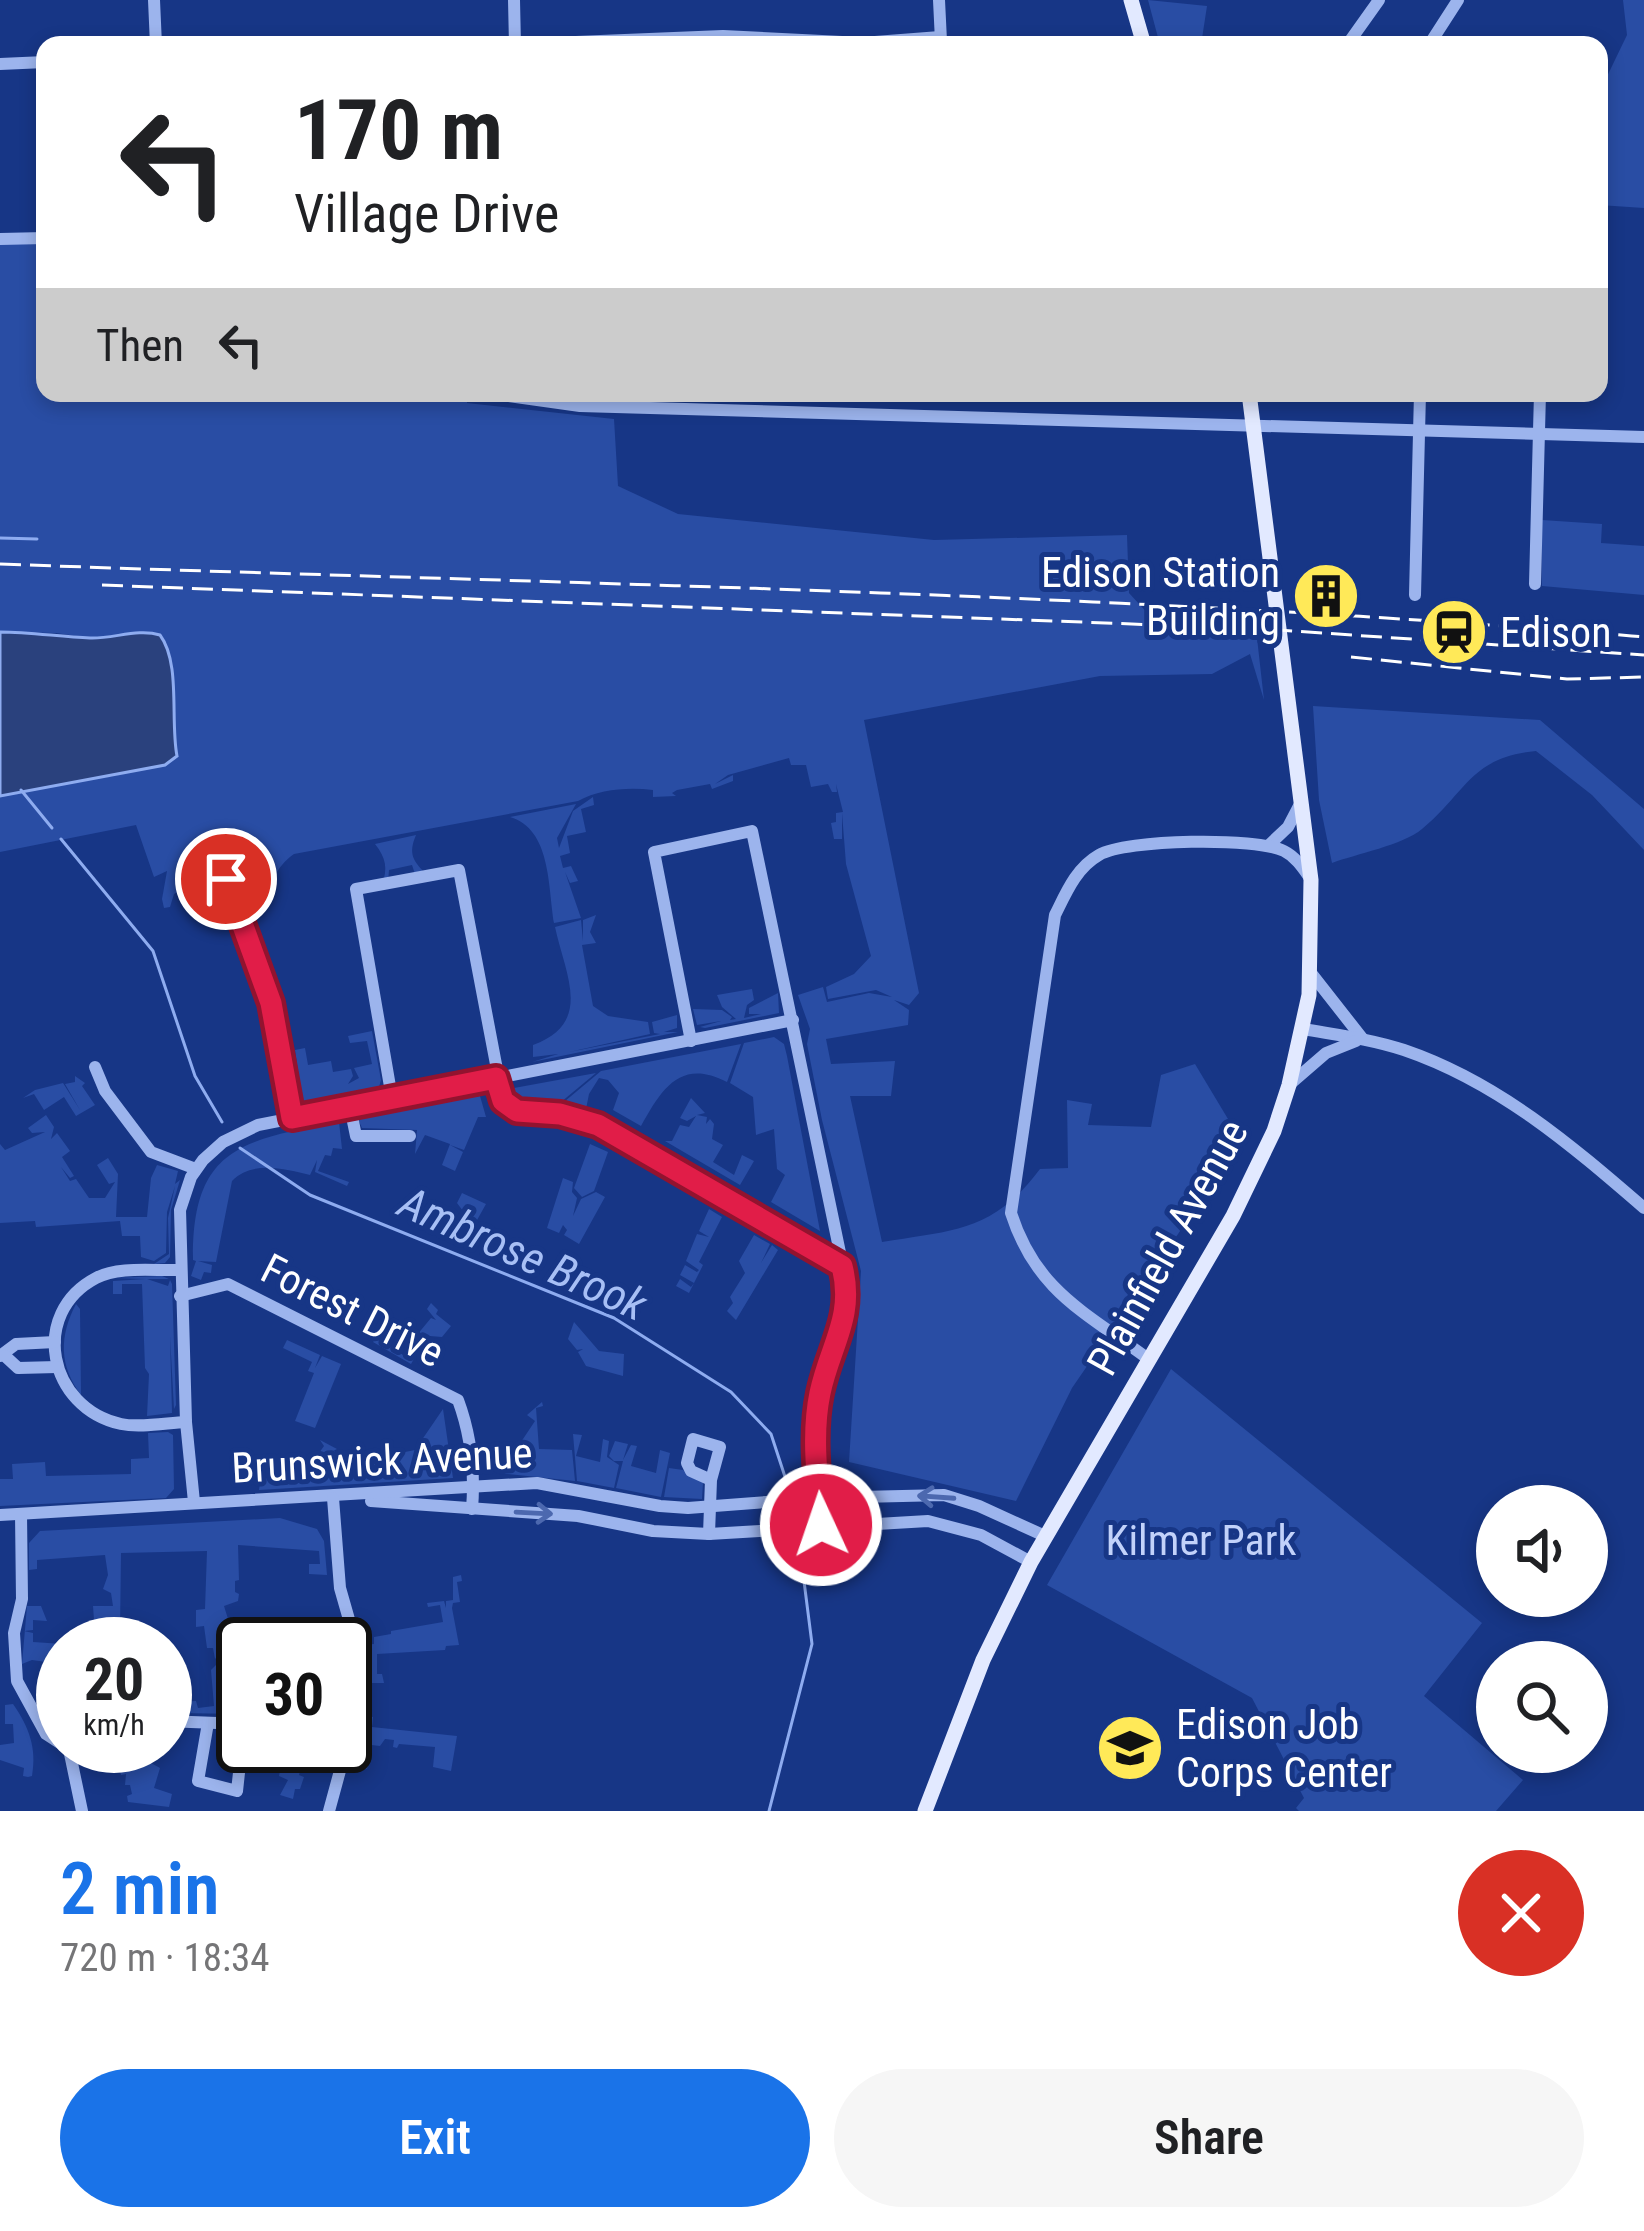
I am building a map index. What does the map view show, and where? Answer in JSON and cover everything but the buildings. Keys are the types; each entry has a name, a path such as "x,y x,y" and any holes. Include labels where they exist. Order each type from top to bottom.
{"main road":[{"path":"1131,0 1141,36"},
{"name":"Plainfield Avenue","path":"925,1811 983,1660 1031,1562 1258,1169 1304,1029 1311,973 1311,880 1251,402"}],"street":[{"path":"154,0 156,36"},
{"path":"514,0 515,36"},
{"path":"939,0 941,36"},
{"path":"1353,36 1379,0"},
{"path":"1435,36 1458,0"},
{"path":"0,64 36,62"},
{"path":"0,239 36,238"},
{"path":"558,402 1644,437"},
{"path":"1415,595 1420,402"},
{"path":"1535,584 1540,402"},
{"path":"1268,846 1288,827 1300,804"},
{"path":"691,1041 654,855 658,848 750,831 755,834 848,1291 847,1311 820,1392 816,1425 821,1525"},
{"path":"1148,1358 1038,1273 1022,1248 1011,1213 1055,916 1072,881 1093,858 1117,846 1268,846 1292,856 1311,880"},
{"path":"392,1099 356,889 459,870 503,1101 517,1111 560,1114 598,1125 842,1266"},
{"path":"226,879 271,1003 292,1118"},
{"path":"1311,973 1363,1039"},
{"path":"194,1502 186,1422 180,1210 196,1169 211,1152 241,1131 292,1118 793,1021"},
{"path":"1304,1029 1363,1039 1426,1059 1512,1103 1559,1135 1644,1208"},
{"path":"1289,1085 1326,1053 1363,1039"},
{"path":"95,1067 105,1091 151,1152 196,1169"},
{"path":"350,1107 356,1136 410,1136"},
{"path":"179,1270 98,1276 67,1304 55,1342 56,1367 74,1398 106,1418 122,1424 186,1422"},
{"name":"Forest Drive","path":"180,1296 228,1284 458,1400 466,1423 472,1509"},
{"path":"55,1342 16,1344 2,1356 19,1368 56,1367"},
{"path":"709,1534 711,1480"},
{"name":"Brunswick Avenue","path":"0,1515 537,1484 660,1506 944,1495 1046,1536"},
{"path":"348,1617 340,1588 333,1498 578,1516 653,1531 709,1534 928,1521 981,1535 1031,1562"},
{"path":"21,1514 22,1599 14,1633 17,1681 36,1716"},
{"path":"192,1722 216,1723"},
{"path":"208,1723 198,1781 236,1791 238,1773"},
{"path":"78,1773 82,1811"},
{"path":"328,1811 338,1773"}],"green space":[{"path":"1148,0 1207,6 1202,36 1158,36"},
{"path":"1623,0 1644,0 1644,208 1608,206 1608,74 1627,35"},
{"path":"36,235 36,402 467,402 614,419 618,486 678,514 934,540 1127,535 1129,593 1163,630 1249,633 1257,638 1264,700 1250,654 1212,674 1100,676 864,720 919,993 909,1005 894,1000 909,1010 908,1025 826,1039 831,1064 895,1061 891,1096 850,1096 882,1242 970,1225 1006,1205 1040,1169 1068,1168 1067,1100 1092,1104 1088,1125 1151,1127 1161,1075 1195,1064 1228,1119 1198,1205 1072,1388 1016,1501 849,1462 861,1271 822,1120 807,1044 810,1029 798,995 823,987 827,1002 869,993 892,997 876,990 828,999 826,987 854,974 871,956 846,864 842,813 842,839 834,839 831,823 836,822 836,813 843,812 836,784 837,792 828,784 811,787 806,765 791,765 789,758 728,775 715,784 733,775 733,781 712,789 710,784 677,790 672,793 676,796 653,797 653,790 614,790 578,801 294,854 252,903 241,872 225,864 222,877 211,880 216,894 185,889 174,894 170,907 164,908 167,871 154,877 136,825 0,852 0,796 115,776 176,750 166,642 150,632 90,638 0,632 0,238"},
{"path":"1542,520 1602,524 1601,543 1644,546 1644,595 1542,586"},
{"path":"1313,706 1540,720 1644,809 1644,850 1592,795 1536,751 1483,769 1414,835 1332,863 1319,800"},
{"path":"593,797 594,805 581,809 586,832 567,836 570,853 560,856 563,868 571,866 578,881 570,883 565,872 581,918 554,923 540,846 523,823 510,817 576,804 557,838 559,848 573,811"},
{"path":"416,835 413,857 427,875 416,877 412,865 389,870 388,883 382,885 385,863 375,844"},
{"path":"596,915 590,932 596,943 582,945 593,1006 608,1016 648,1022 650,1034 569,1052 660,1034 654,1033 652,1022 677,1015 677,1028 664,1032 678,1032 532,1062 558,1054 533,1057 533,1045 552,1036 569,1010 569,979 555,927 581,920 583,941 583,920"},
{"path":"752,989 754,1000 747,1005 744,1018 761,1014 749,1014 749,1008 778,993 779,1013 705,1028 700,1027 721,1021 697,1025 693,1009 722,1010 730,1020 736,1019 717,995"},
{"path":"372,1031 381,1080 373,1090 378,1091 303,1107 296,1102 290,1080 299,1078 295,1050 305,1048 308,1065 331,1061 333,1072 351,1069 348,1084 359,1078 354,1068 372,1064 367,1041 350,1043 348,1036"},
{"path":"774,1037 784,1044 787,1056 820,1231 771,1202 785,1175 777,1169 774,1129 756,1135 753,1097 730,1083 744,1043"},
{"path":"741,1044 727,1082 711,1075 685,1075 665,1089 641,1126 613,1110 619,1093 608,1080 599,1078 586,1109 558,1107 601,1071"},
{"path":"596,1073 555,1107 521,1105 512,1093 514,1088"},
{"path":"75,1076 85,1083 82,1086 95,1105 76,1116 64,1097 44,1110 34,1094 23,1098 63,1083 80,1110 65,1084 75,1082"},
{"path":"480,1096 486,1117 478,1117 464,1150 450,1145 463,1152 455,1171 442,1165 450,1144 425,1135 415,1154 417,1130 362,1128 358,1119 362,1113"},
{"path":"691,1098 705,1113 697,1115 707,1117 706,1124 710,1119 714,1124 712,1139 723,1145 713,1162 734,1175 742,1155 754,1161 740,1185 665,1141 672,1141 680,1125 689,1127 696,1116 687,1121 680,1118"},
{"path":"46,1115 54,1127 51,1139 57,1133 70,1151 62,1157 74,1176 70,1178 61,1167 70,1181 76,1179 89,1198 105,1198 115,1182 109,1184 97,1165 108,1158 118,1174 116,1217 147,1217 157,1165 178,1171 170,1257 165,1263 154,1264 169,1254 168,1218 175,1186 167,1212 166,1253 154,1261 141,1257 140,1236 122,1236 120,1221 36,1227 35,1221 0,1223 0,1144 5,1150 45,1132 32,1133 28,1128"},
{"path":"339,1122 342,1149 333,1148 331,1156 325,1155 318,1171 349,1182 347,1186 315,1172 317,1160 310,1175 269,1168 240,1174 232,1181 216,1262 198,1261 212,1265 211,1273 204,1272 201,1280 191,1276 196,1261 195,1223 213,1172 249,1144"},
{"path":"590,1144 608,1152 594,1191 582,1197 574,1188"},
{"path":"563,1178 573,1182 577,1198 573,1216 581,1199 596,1192 605,1197 579,1244 564,1235 563,1225 559,1233 547,1228"},
{"path":"462,1193 486,1204 467,1238 464,1228 464,1240 456,1232 446,1237 435,1233 439,1222 453,1226 463,1211 457,1203"},
{"path":"709,1209 722,1217 694,1283 680,1275 685,1265 699,1270 686,1261 697,1234 709,1237 699,1231"},
{"path":"754,1235 770,1244 761,1263 772,1245 778,1250 736,1320 727,1311 745,1273 739,1261"},
{"path":"113,1278 169,1279 147,1279 172,1284 176,1405 174,1409 170,1336 172,1413 147,1416 142,1284 122,1284 122,1294 113,1294 113,1281 146,1279"},
{"path":"680,1279 691,1287 694,1283 689,1293 676,1286"},
{"path":"431,1303 451,1326 442,1337 430,1336 427,1341 419,1337 422,1345 411,1364 373,1342 376,1337 406,1357 414,1346 412,1341 431,1318 436,1320 427,1309"},
{"path":"76,1304 80,1309 81,1395 64,1351"},
{"path":"574,1322 599,1351 624,1354 623,1376 586,1366 578,1352 583,1349 577,1350 568,1339"},
{"path":"287,1340 320,1355 315,1368 322,1356 341,1364 315,1428 295,1421 314,1373 308,1371 312,1362 283,1348"},
{"name":"Kilmer Park","path":"1171,1369 1482,1623 1424,1696 1476,1740 1476,1773 1515,1773 1523,1780 1496,1811 1299,1811 1296,1808 1304,1798 1252,1698 1047,1585"},
{"path":"542,1402 536,1408 539,1449 572,1450 575,1481 498,1473 499,1462 513,1454 535,1421 527,1415"},
{"path":"443,1409 453,1478 259,1490 263,1462 309,1467 324,1446 320,1440 337,1449 333,1451 358,1454 356,1459 365,1463 383,1448 400,1453 415,1450"},
{"path":"148,1433 173,1435 174,1489 166,1498 0,1506 0,1479 13,1479 12,1464 45,1462 46,1476 131,1474 131,1459 149,1458"},
{"path":"573,1434 582,1435 576,1456 600,1462 603,1439 609,1441 607,1457 619,1465 614,1488 577,1481"},
{"path":"615,1441 628,1444 623,1460 631,1445 637,1446 631,1466 656,1473 660,1450 670,1453 661,1497 616,1488 623,1461 609,1456"},
{"path":"669,1468 683,1470 703,1483 702,1499 664,1497"},
{"path":"280,1518 317,1529 324,1541 327,1575 309,1574 309,1564 320,1564 319,1551 238,1545 238,1601 224,1606 227,1617 216,1617 215,1659 213,1648 207,1648 204,1626 196,1627 196,1610 205,1609 207,1551 121,1553 120,1617 94,1617 93,1606 113,1606 111,1593 103,1589 108,1575 105,1555 37,1560 37,1569 29,1570 29,1543 40,1531"},
{"path":"461,1575 462,1581 457,1582 460,1602 452,1608 459,1645 377,1654 377,1674 382,1674 384,1683 372,1683 374,1637 443,1622 440,1605 428,1607 427,1603 444,1601 446,1608 446,1601 453,1600 453,1577"},
{"path":"27,1606 41,1606 45,1617 33,1620 33,1630 25,1631"},
{"path":"25,1631 33,1633 36,1661 22,1664"},
{"path":"216,1665 216,1714 192,1713 192,1701 198,1708 214,1706 211,1670"},
{"path":"13,1704 32,1747 32,1776 28,1777 23,1776 24,1768 0,1760 0,1745 14,1743 13,1724 5,1724 5,1705"},
{"path":"372,1727 457,1736 451,1771 433,1767 435,1747 399,1744 397,1748 394,1740 385,1739 380,1746 372,1745"},
{"path":"120,1773 158,1773 154,1788 172,1794 169,1807 128,1802 130,1785 125,1785 126,1774"},
{"path":"300,1773 304,1777 293,1799 280,1795 288,1780 279,1776"}],"shaded area":[{"path":"0,632 90,638 160,635 171,661 177,756 165,765 0,796"}],"waterway":[{"path":"0,538 37,539"},
{"name":"Ambrose Brook","path":"21,790 52,828"},
{"name":"Ambrose Brook","path":"61,839 153,951 195,1076 222,1122"},
{"name":"Ambrose Brook","path":"240,1148 310,1195 614,1318 731,1392 771,1434 790,1492"},
{"name":"Ambrose Brook","path":"769,1811 812,1644 798,1534"}],"railway":[{"path":"0,564 1028,599 1644,637"},
{"path":"102,585 1264,629 1644,655"},
{"path":"1351,657 1567,679 1644,677"}],"place":[{"name":"Edison Station Building","path":"1326,596"},
{"name":"Edison","path":"1454,632"},
{"name":"Edison Job Corps Center","path":"1130,1748"}],"route":[{"path":"226,879 271,1003 292,1118 496,1078 503,1101 517,1111 560,1114 598,1125 842,1266 847,1311 820,1392 816,1425 821,1525"}]}
